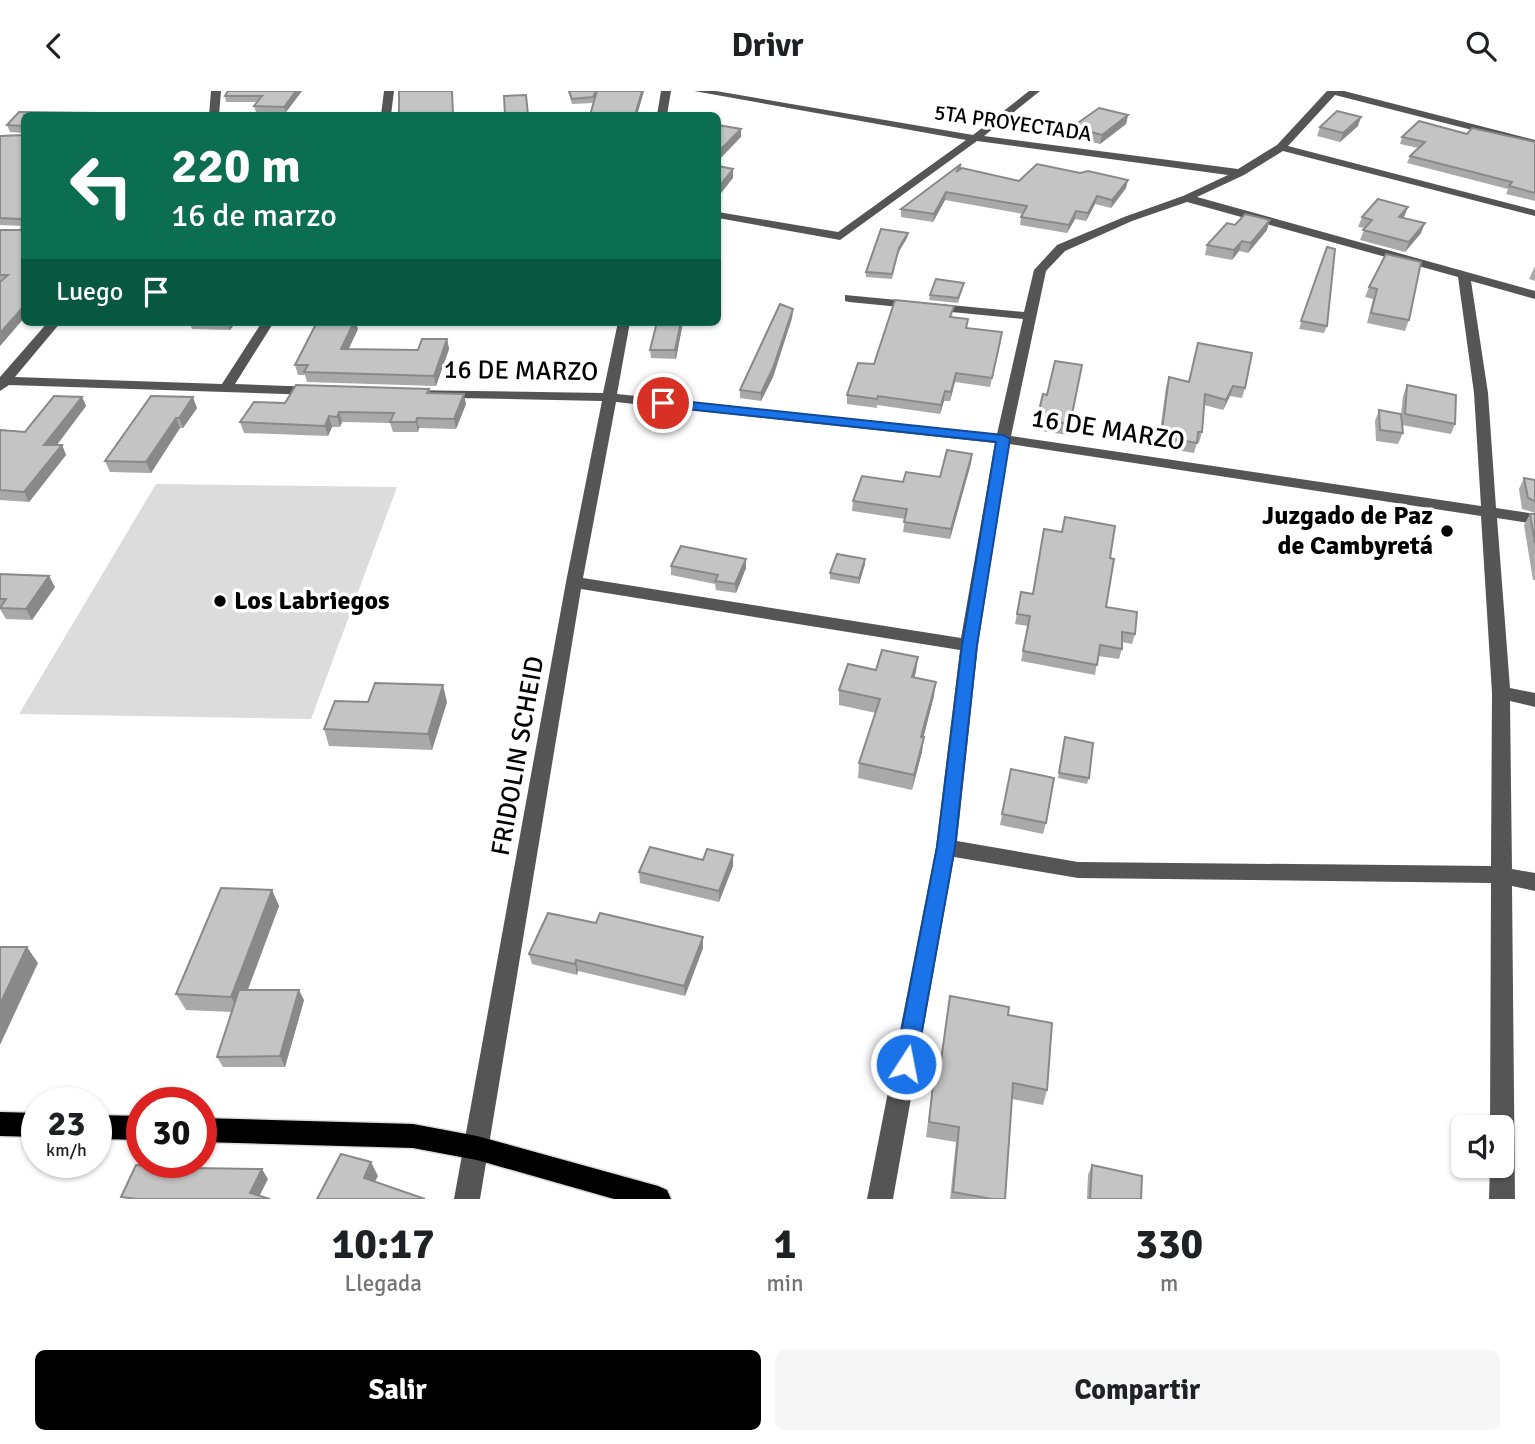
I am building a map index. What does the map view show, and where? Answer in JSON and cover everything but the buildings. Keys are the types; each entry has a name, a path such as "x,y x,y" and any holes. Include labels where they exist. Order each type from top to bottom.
{"main road":[{"path":"0,1124 21,1125"},
{"path":"217,1130 413,1136 477,1148 658,1199"}],"street":[{"path":"214,112 216,91"},
{"path":"386,112 389,91"},
{"path":"662,112 666,91"},
{"name":"5TA PROYECTADA","path":"699,91 975,138 1240,173"},
{"path":"721,216 840,236 1035,91"},
{"path":"880,1199 946,847 970,645 1003,439 1040,270 1061,248 1128,219 1187,198 1240,173 1281,147 1333,91 1535,143"},
{"path":"759,101 776,95"},
{"path":"1281,147 1535,213"},
{"path":"1187,198 1535,295"},
{"path":"1464,275 1481,393 1492,512 1501,693 1502,1199"},
{"path":"849,298 1030,316"},
{"path":"2,383 52,326"},
{"path":"226,389 265,326"},
{"name":"FRIDOLIN SCHEID","path":"467,1199 574,582 623,326"},
{"path":"2,383 335,391"},
{"name":"16 DE MARZO","path":"390,392 610,397 1003,439 1535,519"},
{"path":"574,582 970,645"},
{"path":"1501,693 1535,700"},
{"path":"946,847 1078,870 1502,875 1535,882"}],"shaded area":[{"name":"Los Labriegos","path":"156,484 397,487 311,719 19,714"}],"place":[{"name":"Juzgado de Paz de Cambyretá","path":"1447,531"},
{"name":"Los Labriegos","path":"220,601"}],"route":[{"path":"663,403 1003,439 970,645 946,847 906,1064"}]}
